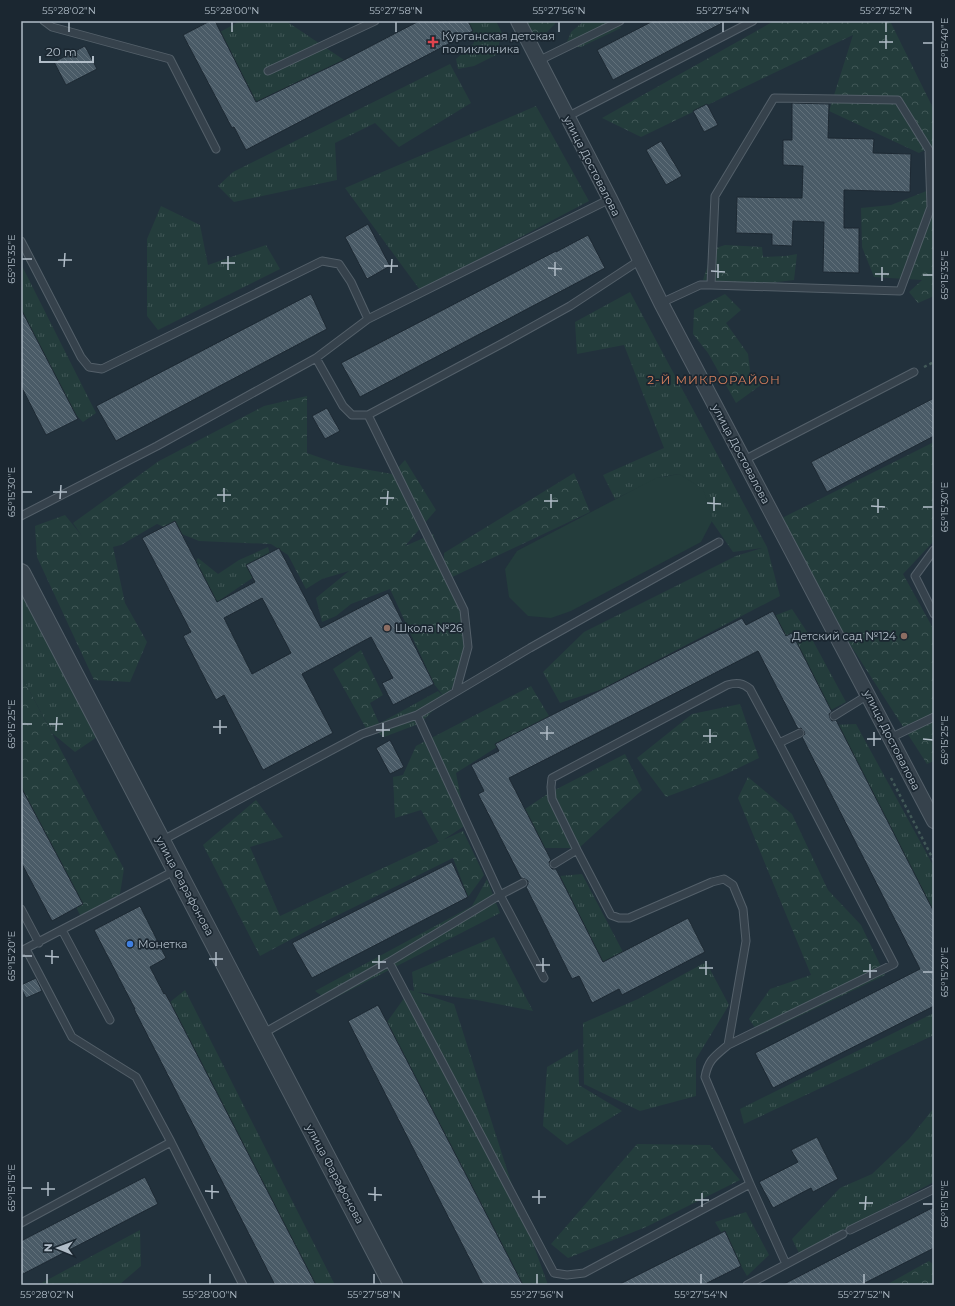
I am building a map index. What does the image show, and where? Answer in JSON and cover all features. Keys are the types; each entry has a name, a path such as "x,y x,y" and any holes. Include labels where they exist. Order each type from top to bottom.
{"street":[{"name":"улица Достовалова","path":"518,21 610,199 661,303 934,821"},
{"name":"улица Фарафонова","path":"21,573 393,1285"}],"lane":[{"path":"44,21 52,27 170,59 216,149"},
{"path":"268,70 375,21"},
{"path":"538,61 620,21"},
{"path":"567,117 753,21"},
{"path":"661,303 700,285 900,291 931,207 929,150 898,100 774,98 715,196 711,285"},
{"path":"21,516 157,446 316,358 368,319 610,199"},
{"path":"21,240 81,357 89,367 102,369 322,261 339,264 352,282 368,319"},
{"path":"316,358 343,406 352,415 368,414 570,306 640,260"},
{"path":"744,460 914,372"},
{"path":"368,414 464,610 468,647 456,691"},
{"path":"161,842 362,734 417,715 456,691 719,542"},
{"path":"934,550 915,576 934,614"},
{"path":"728,1045 746,941 743,909 733,885 724,879 712,882 629,918 619,918 611,915 552,799 552,778 713,692 734,683 744,684 750,689 894,964 728,1045 713,1058 707,1066 705,1077 750,1184 786,1264"},
{"path":"834,716 868,695"},
{"path":"417,715 500,895 544,978"},
{"path":"890,738 934,717"},
{"path":"779,743 800,733"},
{"path":"554,864 577,850"},
{"path":"176,870 24,950 72,1037 136,1077 171,1142 243,1285"},
{"path":"262,1034 389,962 500,895 523,883"},
{"path":"21,909 39,943"},
{"path":"62,930 110,1020"},
{"path":"389,962 554,1272 567,1275 584,1273 750,1184"},
{"path":"21,1223 171,1142"},
{"path":"850,1230 934,1189"},
{"path":"747,1285 842,1234"}],"green space":[{"path":"240,21 286,21 344,60 256,102 220,32"},
{"path":"467,21 496,21 502,33 496,55 474,66 458,69 456,59 474,43"},
{"path":"519,21 555,21 555,24 532,47"},
{"path":"584,21 617,21 621,28 581,47 565,47 571,32"},
{"path":"774,21 890,21 934,110 934,182 927,173 925,151 927,149 919,153 829,111 853,35 641,137 602,118"},
{"path":"450,64 471,103 399,147 375,123 335,143 337,180 234,202 218,186 233,172"},
{"path":"536,106 589,201 420,290 345,188"},
{"path":"934,188 934,296 918,303 909,292 922,280 874,277 862,247 861,208 891,205"},
{"path":"161,206 200,225 208,265 266,245 280,269 158,330 147,316 147,239"},
{"path":"725,245 762,247 763,257 797,254 794,280 737,287 703,280 713,249"},
{"path":"21,264 96,413 83,422 76,415 21,309"},
{"path":"630,292 767,547 780,596 600,690 560,703 543,672 584,632 736,556 762,548 733,552 679,474 661,477 615,499 603,475 664,448 624,345 577,354 575,322"},
{"path":"725,294 741,310 726,323 748,354 751,378 772,377 736,403 708,353 693,334 694,310"},
{"path":"307,396 307,453 341,465 392,474 405,460 436,510 405,546 433,534 444,569 444,553 574,473 590,512 448,579 470,627 462,673 445,698 434,684 390,589 351,604 336,616 322,622 316,598 349,571 322,579 306,589 288,555 271,544 199,541 157,524 121,545 113,547 125,603 147,642 130,682 94,680 37,557 35,526 65,515 82,536 73,523 159,461 264,406"},
{"name":"Детский сад №124","path":"934,442 934,541 903,574 934,630 934,761 927,764 772,523"},
{"path":"679,474 703,489 713,519 701,542 571,611 551,618 528,616 509,597 505,569 517,551 656,478"},
{"path":"268,547 273,564 217,602 196,561 198,558 218,574 239,560"},
{"path":"24,593 100,735 75,752 52,733 21,675 21,595"},
{"path":"792,609 813,641 846,702 831,710 771,617"},
{"path":"361,650 383,695 370,703 379,723 367,730 333,669"},
{"path":"21,675 124,869 118,906 82,919 21,796"},
{"path":"531,686 549,716 456,773 466,825 443,840 463,831 484,875 468,897 453,858 312,928 260,956 203,845 256,800 283,837 250,847 280,916 439,842 421,810 395,818 393,777 403,775 416,746"},
{"path":"438,691 445,698 421,723 384,737 371,728"},
{"path":"740,704 759,758 722,776 666,797 637,758 692,714"},
{"path":"856,724 934,867 934,912 834,725"},
{"path":"625,754 642,790 579,848 545,848 525,809 549,793"},
{"path":"748,777 792,814 828,890 861,925 885,975 760,1035 749,1019 770,989 811,975 738,798"},
{"path":"582,874 623,952 603,962 560,876"},
{"path":"487,879 500,913 329,1001 315,991 472,906"},
{"path":"494,937 533,1011 477,1000 417,992 454,1004 510,1179 548,1285 523,1285 387,1022 410,990 414,991 412,972"},
{"path":"706,962 729,1005 696,1059 696,1096 640,1111 584,1084 583,1023 638,999"},
{"path":"185,990 335,1285 316,1285 170,1002"},
{"path":"934,1013 934,1035 744,1124 740,1109"},
{"path":"578,1049 579,1085 622,1111 567,1145 543,1126 547,1067"},
{"path":"934,1108 934,1182 799,1253 792,1239 840,1188 872,1174 909,1139"},
{"path":"637,1144 710,1145 740,1180 646,1227 568,1258 551,1244"},
{"path":"746,1212 769,1255 747,1276 715,1222"},
{"path":"140,1230 141,1266 119,1285 38,1285"},
{"path":"929,1261 934,1265 934,1285 886,1285"}],"building":[{"path":"210,21 215,21 256,102 344,60 419,21 468,21 473,31 246,150 234,127 232,128 183,35"},
{"path":"653,21 726,21 613,80 597,50"},
{"path":"85,46 97,69 66,85 54,62"},
{"path":"792,103 829,104 828,138 874,139 873,153 911,154 910,192 844,190 844,228 859,228 859,273 823,272 824,222 793,221 792,246 772,245 772,234 736,233 737,197 802,198 803,166 783,165 783,140 792,140"},
{"path":"707,104 718,125 704,132 693,111"},
{"path":"661,141 682,176 666,185 646,150"},
{"path":"368,224 390,266 367,279 345,237"},
{"path":"588,235 605,268 360,397 341,363"},
{"path":"311,294 327,329 116,441 96,406"},
{"path":"21,309 78,419 46,435 21,386"},
{"path":"934,398 934,436 827,492 811,462"},
{"path":"327,408 340,431 325,439 312,416"},
{"path":"175,521 217,602 255,582 246,565 279,548 321,628 388,593 434,684 393,705 382,683 393,678 371,637 302,674 333,733 263,770 224,695 216,700 183,636 191,632 142,538","holes":["262,598 291,653 252,674 224,618"]},
{"path":"773,611 786,636 792,633 832,712 829,714 830,718 832,721 836,720 934,912 934,1006 773,1088 755,1053 920,969 802,737 805,734 804,731 801,728 798,729 758,651 509,778 551,860 549,862 550,866 552,869 556,869 603,962 688,918 705,952 622,995 619,989 592,1003 579,976 572,979 526,887 528,881 521,878 478,794 484,791 471,765 499,751 495,744 742,618 746,625"},
{"path":"390,740 404,767 390,774 376,748"},
{"path":"21,787 83,904 52,921 21,862"},
{"path":"452,862 468,897 312,978 292,943"},
{"path":"140,906 166,958 150,967 164,994 165,993 170,1002 316,1285 275,1285 94,930"},
{"path":"36,978 42,991 26,998 21,985"},
{"path":"378,1005 523,1285 483,1285 348,1021"},
{"path":"817,1137 838,1179 813,1192 811,1188 773,1208 759,1182 798,1162 791,1150"},
{"path":"145,1177 158,1204 21,1275 21,1241"},
{"path":"934,1207 934,1248 861,1285 782,1285"},
{"path":"725,1231 741,1266 703,1285 618,1285"}],"place":[{"name":"Курганская детская поликлиника","path":"433,42"},
{"name":"Школа №26","path":"387,628"},
{"name":"Детский сад №124","path":"904,636"},
{"name":"Монетка","path":"130,944"}],"district":[{"name":"2-Й МИКРОРАЙОН","path":"714,379"}]}
